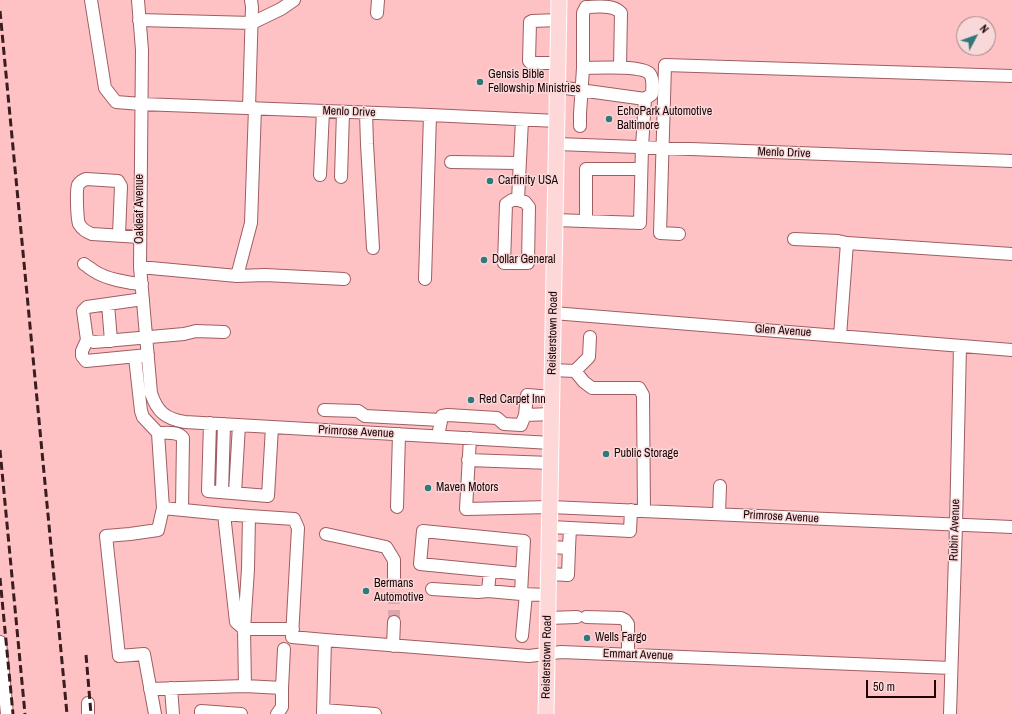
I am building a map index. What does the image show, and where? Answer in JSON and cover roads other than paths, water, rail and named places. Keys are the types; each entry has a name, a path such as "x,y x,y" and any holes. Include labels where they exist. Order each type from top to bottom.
{"main road":[{"name":"Reisterstown Road","path":"546,714 559,0"}],"street":[{"name":"Menlo Drive","path":"91,0 105,88 116,102 557,121"},
{"name":"Oakleaf Avenue","path":"138,0 142,50 140,267 151,393 153,401 162,413"},
{"path":"237,276 251,223 252,7 250,0"},
{"path":"139,20 252,23 294,0"},
{"path":"377,13 378,0"},
{"path":"580,126 583,68 583,13 586,7 613,8 618,9 621,13 620,67"},
{"path":"558,63 531,63 529,61 530,22 559,20"},
{"path":"679,234 660,233 665,66 1012,76"},
{"path":"558,87 645,99 652,94 652,79 650,74 644,71 620,67 583,68"},
{"path":"555,220 640,223 645,99"},
{"path":"320,175 323,111"},
{"path":"341,177 343,112"},
{"path":"366,113 373,248"},
{"path":"425,279 430,115"},
{"path":"518,200 522,120"},
{"name":"Menlo Drive","path":"557,144 1012,162"},
{"path":"451,162 519,163"},
{"path":"586,221 586,169 641,169"},
{"path":"119,235 120,183 118,181 82,180 77,189 77,217 80,225 86,231 92,234 140,237"},
{"path":"512,200 518,200 525,202 529,207 528,263 504,263 506,204 512,200"},
{"path":"794,239 847,244 1012,254"},
{"path":"840,336 847,244"},
{"path":"84,264 96,272 110,278 130,284 142,284"},
{"path":"140,267 237,276 265,275 344,279"},
{"path":"143,299 87,307 83,311 87,340 82,351 82,356 86,361 148,355"},
{"path":"108,304 111,341"},
{"name":"Glen Avenue","path":"553,313 1012,350"},
{"path":"87,340 94,342 111,341 184,334 196,331 224,332"},
{"path":"552,370 575,371 589,357 590,338"},
{"name":"Rubin Avenue","path":"950,714 960,346"},
{"path":"135,357 141,411 143,416 158,433 176,433 181,435 183,438 182,509"},
{"path":"575,371 584,382 592,388 639,388 643,395 644,511"},
{"path":"438,436 442,416 448,415 497,418 504,424 521,425 526,415 527,395 552,396"},
{"path":"324,410 358,411 364,416 441,420"},
{"path":"155,714 144,654 119,656 106,536 158,530 163,508 158,433 162,413"},
{"name":"Primrose Avenue","path":"162,413 170,419 177,421 210,424 551,443"},
{"path":"526,415 552,414"},
{"path":"210,424 208,491 268,496"},
{"path":"222,492 224,424"},
{"path":"235,493 239,425"},
{"path":"269,518 268,496 272,427"},
{"path":"397,507 399,434"},
{"path":"470,438 468,460 551,462"},
{"name":"Primrose Avenue","path":"468,460 466,509 550,507 1012,527"},
{"path":"719,514 720,486"},
{"path":"163,508 294,519 298,528 293,629 244,628 236,622 224,514"},
{"path":"550,527 630,531 631,510"},
{"path":"245,686 244,628 248,569 249,516"},
{"path":"548,574 568,575 570,528"},
{"path":"522,574 420,564 423,531 524,541 522,574 524,594 522,636"},
{"path":"326,534 386,547 394,560 394,580"},
{"path":"549,547 569,548"},
{"path":"488,591 490,571"},
{"path":"432,588 478,592 488,591 548,595"},
{"path":"548,618 621,618 628,624 628,655"},
{"path":"393,646 394,622"},
{"name":"Emmart Avenue","path":"293,629 292,637 529,656 561,652 951,668"},
{"path":"325,640 323,712 375,714"},
{"path":"0,642 7,714"},
{"path":"277,714 282,707 284,649"},
{"path":"150,689 245,686 282,688"},
{"path":"171,688 173,714"},
{"path":"201,714 201,711 241,714"}],"tunnel":[{"path":"394,580 394,622"}],"railway":[{"path":"0,11 67,714"},
{"path":"0,450 25,714"},
{"path":"0,578 13,714"},
{"path":"86,655 91,714"}],"place":[{"name":"Gensis Bible Fellowship Ministries","path":"480,82"},
{"name":"EchoPark Automotive Baltimore","path":"609,119"},
{"name":"Carfinity USA","path":"490,181"},
{"name":"Dollar General","path":"484,260"},
{"name":"Red Carpet Inn","path":"471,400"},
{"name":"Public Storage","path":"606,454"},
{"name":"Maven Motors","path":"428,488"},
{"name":"Bermans Automotive","path":"366,591"},
{"name":"Wells Fargo","path":"587,638"}]}
